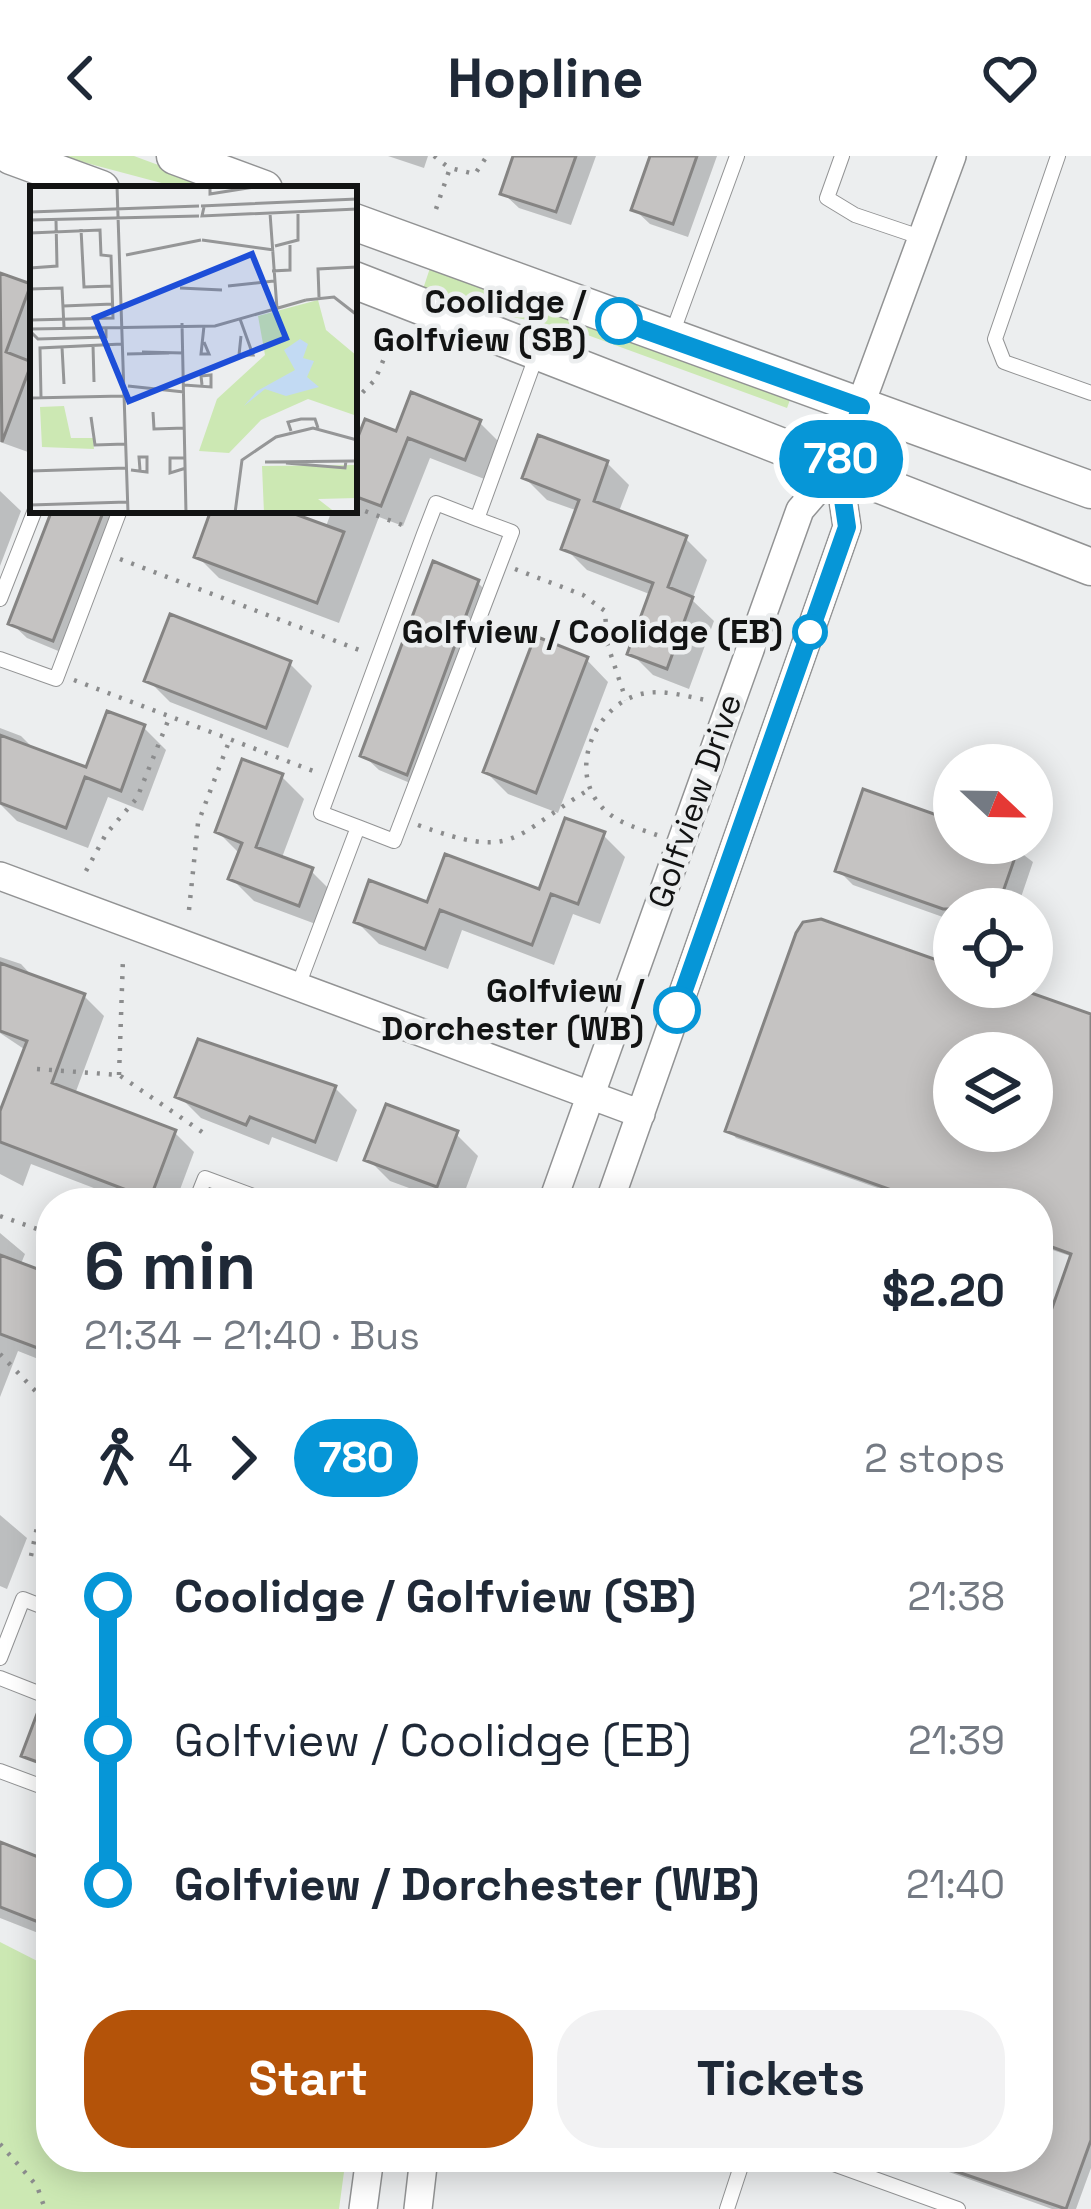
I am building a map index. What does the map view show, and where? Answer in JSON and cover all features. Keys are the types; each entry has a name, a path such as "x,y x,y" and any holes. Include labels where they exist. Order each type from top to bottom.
{"main road":[{"path":"11,156 93,186"},
{"path":"175,156 256,186"},
{"path":"357,223 1091,490"},
{"path":"358,282 394,283 404,271 408,242"},
{"path":"358,282 1091,567"}],"street":[{"path":"838,466 952,156"},
{"name":"Golfview Drive","path":"558,1188 800,510 838,466"},
{"name":"Golfview Drive","path":"616,1188 847,527 838,466"},
{"path":"0,875 641,1114"},
{"path":"364,2209 368,2172"},
{"path":"418,2209 422,2172"}],"lane":[{"path":"670,339 736,156"},
{"path":"842,156 827,198 855,215 923,238"},
{"path":"1058,156 995,339 1004,362 1091,393"},
{"path":"476,519 536,354"},
{"path":"436,503 476,519 512,532 394,841 321,813 436,503"},
{"path":"0,599 33,513"},
{"path":"0,659 56,679 119,513"},
{"path":"298,986 358,827"},
{"path":"201,1188 205,1178 232,1188"},
{"path":"0,1658 23,1599 36,1604"},
{"path":"0,1678 36,1692"},
{"path":"0,1771 36,1784"},
{"path":"727,2209 739,2172"},
{"path":"856,2172 958,2209"}],"path":[{"path":"434,156 450,168 475,174 487,156"},
{"path":"436,209 450,168"},
{"path":"357,398 375,380 394,338"},
{"path":"357,508 390,520"},
{"path":"140,567 344,644"},
{"path":"535,577 583,595 605,611 607,643 626,700"},
{"path":"94,688 299,765"},
{"path":"658,836 609,814 590,789 590,741 595,728 626,700 658,692 706,700"},
{"path":"86,871 106,834 137,798 170,716"},
{"path":"189,910 198,823 230,739"},
{"path":"440,833 483,844 515,841 590,789"},
{"path":"119,1075 123,958"},
{"path":"37,1070 119,1075 205,1134"},
{"path":"0,1216 36,1229"},
{"path":"0,1354 36,1392"},
{"path":"31,1556 36,1532"},
{"path":"0,2144 37,2186 45,2209"}],"green space":[{"path":"60,156 134,156 215,186 173,186"},
{"path":"430,268 791,397 787,408 571,329 483,311 423,289"},
{"path":"0,1942 36,1960 36,2172 344,2172 339,2209 0,2209"}],"building":[{"path":"513,156 576,156 556,212 500,194"},
{"path":"650,156 697,156 673,224 631,210"},
{"path":"0,273 30,284 6,352 30,361 30,367 2,442"},
{"path":"411,392 481,420 465,460 408,438 381,506 357,497 357,439 365,419 396,431"},
{"path":"538,435 608,461 594,501 687,536 668,587 693,597 667,669 627,654 653,583 561,549 579,500 522,478"},
{"path":"51,513 103,513 53,641 8,624"},
{"path":"210,513 292,513 344,532 317,603 194,557"},
{"path":"433,561 479,580 407,775 360,756"},
{"path":"170,614 291,661 266,728 144,681"},
{"path":"535,636 588,657 536,793 483,772"},
{"path":"107,711 145,725 121,791 85,777 66,828 0,803 0,735 86,767"},
{"path":"242,759 283,774 256,847 313,868 299,906 228,879 242,843 215,832"},
{"path":"863,789 933,814 933,864 1013,864 1004,888 933,888 933,905 835,871"},
{"path":"565,818 605,832 578,904 551,894 532,945 440,910 425,949 354,922 369,880 427,902 445,854 539,889"},
{"path":"821,919 933,959 933,1008 1053,1008 1053,1001 1091,1014 1091,2140 1066,2209 958,2172 1053,2172 1053,1305 1071,1254 1053,1247 1053,1188 886,1188 725,1131 803,922"},
{"path":"0,963 85,994 52,1083 176,1130 154,1188 121,1188 0,1142 0,1111 27,1041 0,1031"},
{"path":"198,1039 336,1086 315,1142 250,1117 246,1125 175,1097"},
{"path":"386,1104 458,1131 437,1187 364,1160"},
{"path":"0,1255 36,1268 36,1347 0,1334"},
{"path":"36,1717 36,1762 21,1756"},
{"path":"0,1842 36,1856 36,1921 0,1907"}],"bus line":[{"name":"780","path":"619,321 861,407 838,466 847,527 677,1010"}],"place":[{"name":"Coolidge / Golfview (SB)","path":"619,321"},
{"name":"Golfview / Coolidge (EB)","path":"810,632"},
{"name":"Golfview / Dorchester (WB)","path":"677,1010"}]}
